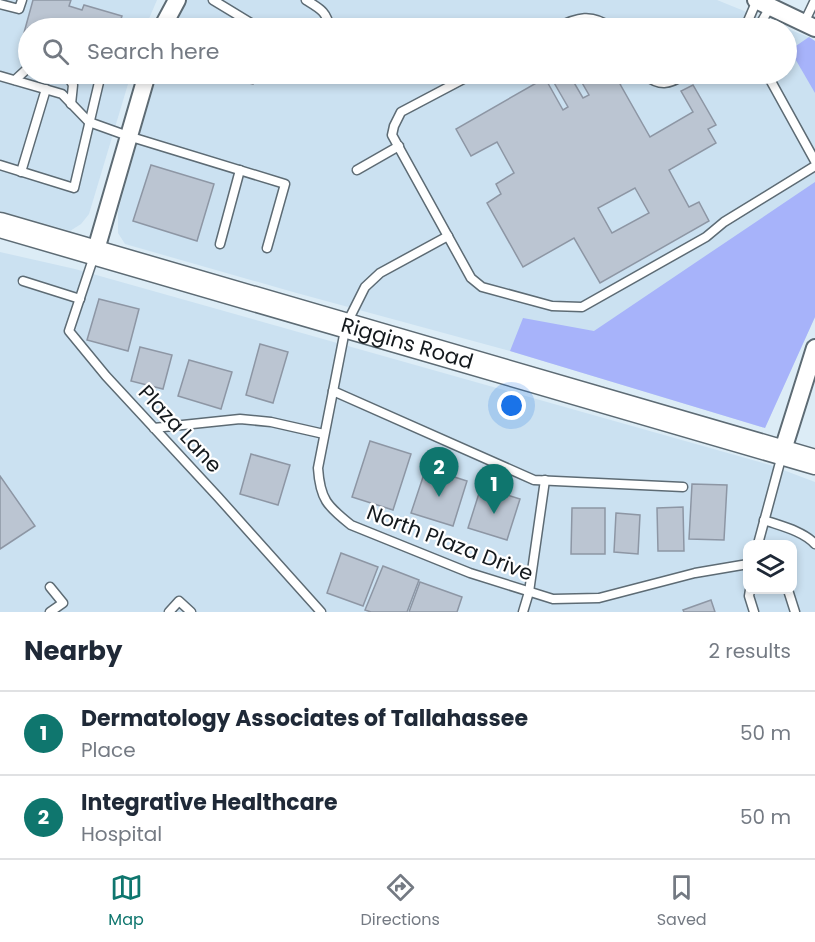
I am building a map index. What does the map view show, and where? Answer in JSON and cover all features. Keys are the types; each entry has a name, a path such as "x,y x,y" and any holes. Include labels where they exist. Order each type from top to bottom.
{"street":[{"path":"167,18 177,0"},
{"path":"760,2 795,18"},
{"path":"95,253 144,84"},
{"name":"Riggins Road","path":"0,225 815,462"},
{"path":"782,453 815,348"}],"lane":[{"path":"0,4 19,9 22,0"},
{"path":"213,0 243,18"},
{"path":"306,0 324,10"},
{"path":"327,0 324,10 327,18"},
{"path":"810,25 815,0"},
{"path":"751,18 760,2"},
{"path":"759,18 760,2"},
{"path":"0,76 18,81"},
{"path":"15,80 18,77"},
{"path":"28,84 62,94 89,122 285,184 267,248"},
{"path":"71,104 72,84"},
{"path":"0,165 74,188 98,84"},
{"path":"454,84 401,112 392,135 471,278 482,287 552,306 582,307 706,237 724,222 815,166"},
{"path":"773,84 815,161"},
{"path":"21,172 45,89"},
{"path":"357,170 399,146"},
{"path":"220,244 240,170"},
{"name":"North Plaza Drive","path":"448,236 380,273 365,287 346,325 318,468 319,487 325,500 351,525 470,573 553,599 599,598 695,573 743,565"},
{"name":"Plaza Lane","path":"95,253 69,331 106,376 321,612"},
{"path":"23,281 80,299"},
{"path":"333,391 534,480 683,487"},
{"path":"154,428 240,419 271,422 324,434"},
{"path":"759,540 782,453"},
{"path":"522,612 529,592 545,480"},
{"path":"764,520 798,533 815,544"},
{"path":"50,587 63,603 50,612"},
{"path":"749,594 754,612"},
{"path":"789,594 795,612"},
{"path":"169,612 178,601 191,612"}],"shaded area":[{"path":"0,0 157,0 149,18 18,18 18,84 128,84 89,214 81,224 70,231 0,211"},
{"path":"186,0 717,0 761,18 176,18"},
{"path":"797,32 815,41 815,317 765,428 510,351 125,244 118,233 118,211 154,84 797,84"},
{"path":"809,37 815,41 815,93 797,62 797,45"},
{"path":"815,182 815,317 765,428 510,351 523,318 594,331"},
{"path":"0,252 75,269 770,465 815,482 815,612 0,612"}],"building":[{"path":"33,0 71,0 69,6 82,10 84,5 122,16 121,18 28,18"},
{"path":"535,84 548,84 563,110 568,107 555,84 575,84 583,98 589,95 583,84 620,84 650,137 693,112 681,91 693,85 716,125 708,129 716,143 669,170 689,207 699,202 709,221 600,283 574,238 523,267 487,203 501,194 496,184 514,173 497,142 471,156 456,129","holes":["635,188 649,213 612,233 598,208"]},
{"path":"151,165 214,184 197,241 133,221"},
{"path":"99,299 139,309 128,351 87,340"},
{"path":"260,344 288,352 273,403 246,395"},
{"path":"140,347 172,355 163,389 131,381"},
{"path":"189,360 232,372 221,409 178,396"},
{"path":"370,441 411,454 393,510 352,497"},
{"path":"251,454 290,465 278,505 240,494"},
{"path":"426,468 467,481 453,526 411,513"},
{"path":"0,476 35,526 0,549"},
{"path":"692,484 727,485 724,540 689,539"},
{"path":"481,487 520,499 507,540 468,528"},
{"path":"683,507 684,551 658,551 657,508"},
{"path":"572,508 605,508 605,554 571,554"},
{"path":"616,513 640,515 638,554 614,552"},
{"path":"341,553 378,567 363,606 327,593"},
{"path":"383,566 419,580 407,612 365,610"},
{"path":"420,582 462,597 457,612 409,612"},
{"path":"711,600 715,612 684,612 683,610"}],"place":[{"name":"Integrative Healthcare","path":"439,497"},
{"name":"Dermatology Associates of Tallahassee","path":"494,514"}]}
